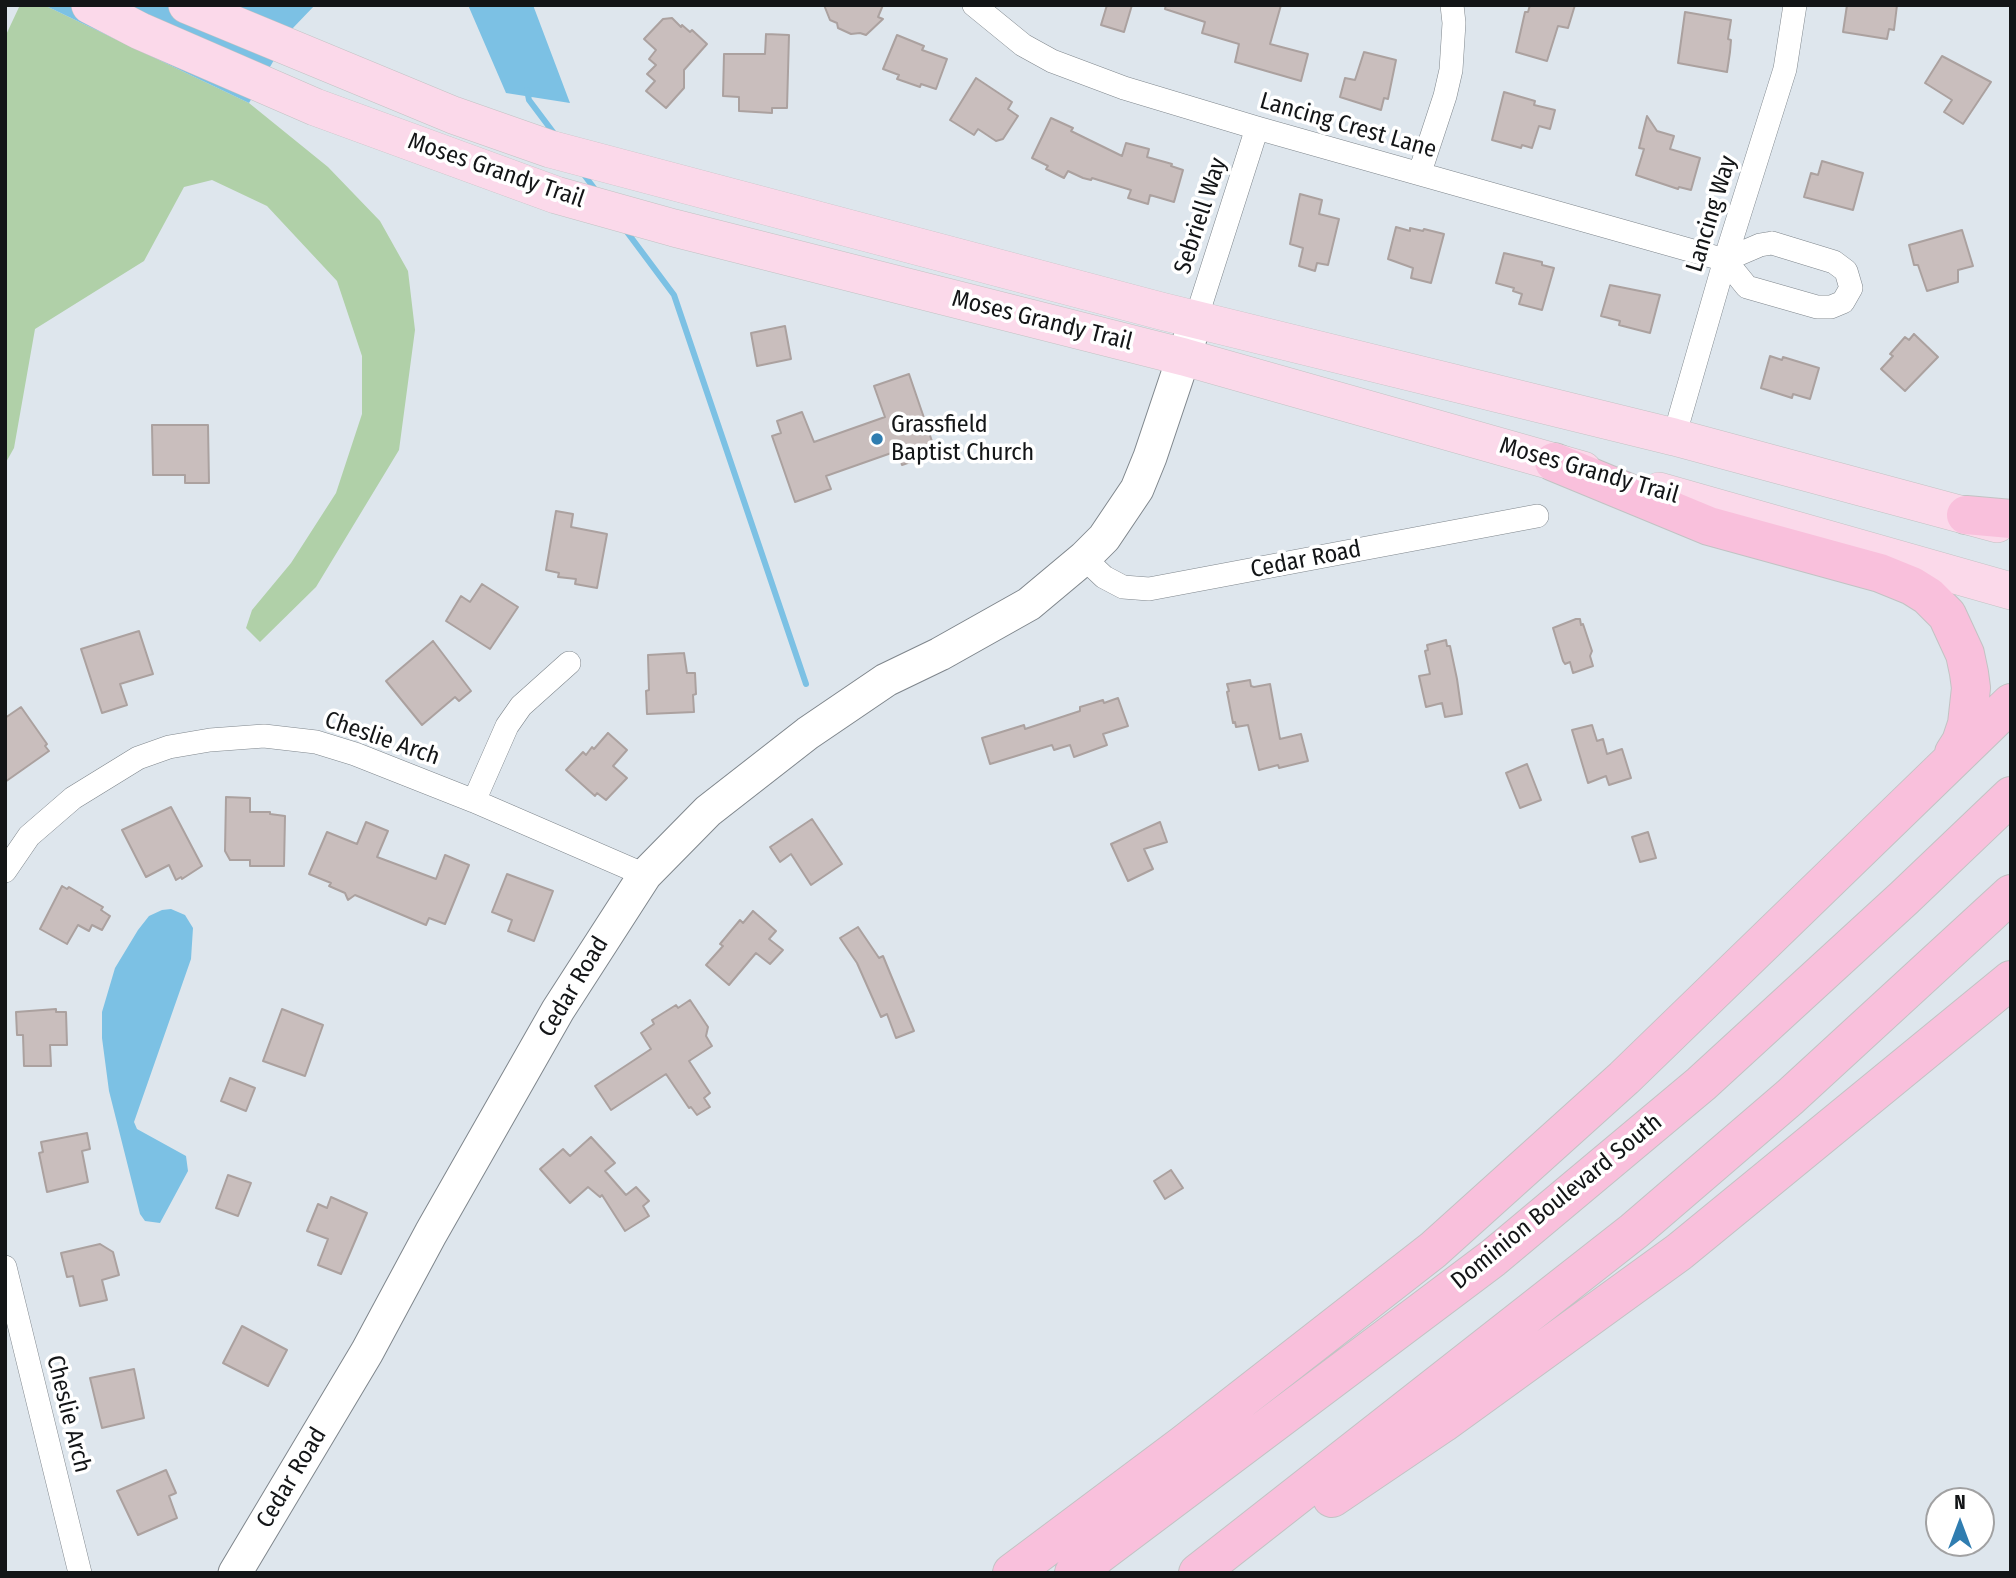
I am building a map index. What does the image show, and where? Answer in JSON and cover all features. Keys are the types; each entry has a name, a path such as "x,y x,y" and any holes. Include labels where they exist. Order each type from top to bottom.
{"highway":[{"path":"1554,462 1709,526 1880,573 1912,586 1928,596 1947,615 1957,634 1965,654 1970,688 1967,724 1961,742 1943,769"},
{"path":"1966,515 2011,519"},
{"path":"1012,1573 1183,1445 1433,1250 1643,1060 2011,703"},
{"name":"Dominion Boulevard South","path":"1074,1573 1493,1258 1701,1084 2006,802"},
{"path":"1198,1573 1634,1231 1790,1097 2011,894"},
{"path":"1934,1042 2011,965"},
{"path":"1219,1573 1443,1423 1679,1252 2011,981"}],"main road":[{"name":"Moses Grandy Trail","path":"90,5 140,31 315,107 556,195 674,228 1184,357 2011,591"},
{"name":"Moses Grandy Trail","path":"187,5 453,115 550,149 1196,319 1674,438 2011,528"}],"street":[{"name":"Lancing Crest Lane","path":"974,5 1023,45 1052,61 1124,88 1726,260"},
{"path":"1420,172 1451,70 1454,23 1452,5"},
{"name":"Lancing Way","path":"1674,438 1785,69 1795,5"},
{"name":"Sebriell Way","path":"1196,319 1257,128"},
{"path":"1772,243 1834,262 1846,271 1852,288 1843,302 1831,307 1817,307 1747,287 1726,260 1760,245 1772,243"},
{"name":"Cedar Road","path":"235,1573 367,1352 431,1233 558,1010 645,875 708,811 752,774 886,680 1023,608 1104,538 1137,489 1196,319"},
{"name":"Cedar Road","path":"1084,558 1104,577 1123,587 1149,589 1537,516"},
{"path":"474,801 507,726 521,706 569,663"},
{"name":"Cheslie Arch","path":"5,871 29,836 73,798 138,758 169,747 210,740 264,736 316,742 355,754 474,801 645,875"},
{"name":"Cheslie Arch","path":"5,1267 79,1573"}],"green space":[{"path":"20,5 44,5 249,103 328,167 380,221 408,271 415,330 399,450 316,587 260,642 246,628 252,610 291,563 336,493 362,414 362,356 337,281 267,206 212,180 184,187 144,261 35,329 14,448 5,464 5,37"}],"water":[{"path":"44,5 315,5 292,29 249,103"},
{"path":"468,5 533,5 570,103 506,93"},
{"path":"171,909 185,915 193,928 191,959 134,1122 137,1129 186,1156 188,1171 160,1223 145,1221 140,1214 109,1091 102,1038 102,1012 115,968 138,930 149,916"}],"building":[{"path":"824,5 883,5 878,17 883,19 866,35 851,34 838,28 837,23 830,20"},
{"path":"1107,5 1132,5 1124,32 1101,25"},
{"path":"1166,5 1281,5 1270,44 1308,54 1301,81 1235,62 1239,44 1202,33 1205,22 1165,9"},
{"path":"1530,5 1575,5 1568,28 1558,26 1547,61 1516,52 1525,12 1528,12"},
{"path":"1847,5 1897,5 1894,30 1889,29 1887,39 1843,32"},
{"path":"1685,12 1731,20 1727,72 1678,63"},
{"path":"672,18 681,27 682,25 690,32 692,30 707,44 684,70 684,88 666,108 646,91 655,81 647,74 656,65 649,59 656,50 644,39 663,19"},
{"path":"766,34 789,35 787,108 772,108 772,113 739,111 739,97 723,96 724,54 765,54"},
{"path":"897,35 924,46 922,50 947,59 936,89 897,79 899,75 883,69"},
{"path":"1364,52 1396,60 1388,99 1384,98 1381,110 1340,97 1345,78 1355,80"},
{"path":"1942,56 1991,82 1963,124 1944,112 1952,100 1925,83"},
{"path":"976,78 1012,102 1008,109 1018,116 1003,139 996,141 978,129 974,135 950,120"},
{"path":"1504,92 1535,101 1534,105 1555,110 1550,129 1539,126 1532,148 1522,145 1521,148 1492,140"},
{"path":"1647,116 1657,131 1674,136 1670,149 1700,158 1691,190 1678,189 1636,175 1644,149 1639,148"},
{"path":"1051,118 1122,156 1126,143 1149,149 1147,157 1183,170 1174,202 1150,195 1148,204 1128,198 1131,190 1092,178 1083,178 1068,171 1064,178 1046,169 1048,166 1032,158"},
{"path":"1822,161 1863,173 1853,210 1804,197 1811,173 1818,175"},
{"path":"1300,194 1322,200 1319,214 1339,219 1328,265 1317,263 1315,271 1299,266 1303,248 1290,244"},
{"path":"1396,227 1444,234 1431,283 1411,278 1413,268 1388,259"},
{"path":"1962,230 1973,266 1958,270 1958,282 1927,291 1918,265 1914,265 1909,245"},
{"path":"1504,253 1542,262 1542,265 1554,268 1542,310 1519,304 1522,294 1513,291 1514,288 1496,283"},
{"path":"1610,285 1660,295 1650,333 1619,325 1620,321 1601,316"},
{"path":"785,326 791,359 757,366 751,333"},
{"path":"1914,334 1938,357 1905,391 1881,369 1905,337 1909,340"},
{"path":"1770,356 1782,360 1783,357 1819,368 1810,399 1793,394 1792,398 1761,388"},
{"name":"Grassfield Baptist Church","path":"909,374 936,453 902,465 897,451 826,476 831,489 795,502 772,436 781,433 777,421 802,412 814,442 885,417 874,386"},
{"path":"152,425 208,425 209,483 185,483 185,475 153,475"},
{"path":"556,511 573,514 571,527 607,534 597,588 575,584 576,579 558,577 559,573 546,570"},
{"path":"482,584 518,607 490,649 446,621 461,596 470,602"},
{"path":"1580,619 1581,625 1583,624 1592,651 1590,656 1593,666 1573,673 1570,662 1565,664 1563,661 1553,628"},
{"path":"139,631 153,674 120,684 127,705 102,713 81,649"},
{"path":"1446,640 1447,646 1450,646 1462,714 1445,717 1442,703 1426,707 1419,676 1430,674 1425,651 1428,650 1427,645"},
{"path":"433,641 471,691 459,701 455,697 422,725 386,681"},
{"path":"684,653 687,673 695,673 694,712 647,714 648,655"},
{"path":"1250,680 1251,686 1254,687 1270,684 1280,739 1301,734 1308,761 1259,770 1248,725 1236,727 1235,722 1233,723 1227,692 1227,684"},
{"path":"1118,698 1128,726 1103,734 1107,745 1074,757 1070,745 1054,750 1052,745 990,764 982,738 1024,725 1025,729 1080,711 1080,707"},
{"path":"21,707 49,751 5,782 5,718"},
{"path":"1592,725 1597,741 1603,739 1607,754 1622,749 1631,778 1609,785 1606,776 1588,783 1572,730"},
{"path":"608,733 627,750 613,766 627,778 606,800 597,793 595,796 566,770 583,752 586,755 592,747 594,749"},
{"path":"1527,764 1541,800 1520,808 1506,773"},
{"path":"226,797 250,798 250,812 270,812 285,816 284,866 250,866 250,860 230,860 225,851"},
{"path":"171,807 202,866 182,879 181,877 176,880 169,865 146,877 122,830"},
{"path":"812,819 842,864 811,885 791,854 780,862 770,847"},
{"path":"366,822 388,831 377,857 436,879 445,855 469,865 445,924 429,918 426,925 355,895 348,900 345,893 329,886 331,883 309,874 327,832 357,844"},
{"path":"1160,822 1167,842 1144,849 1153,869 1128,881 1111,844"},
{"path":"1648,832 1656,858 1640,862 1632,837"},
{"path":"507,874 553,891 534,941 508,931 512,920 492,912"},
{"path":"62,886 67,889 69,887 103,907 101,910 110,916 102,930 92,925 89,931 78,925 67,944 40,929"},
{"path":"753,911 776,931 769,939 783,950 770,964 756,953 729,985 706,965 723,946 720,944 740,920 743,923"},
{"path":"858,927 879,958 883,956 914,1031 896,1038 887,1014 881,1017 857,963 840,938"},
{"path":"690,1000 708,1027 706,1036 712,1046 689,1061 710,1093 704,1098 710,1107 697,1115 689,1108 666,1074 611,1110 595,1086 651,1049 641,1033 654,1024 652,1020"},
{"path":"56,1009 56,1012 66,1012 67,1045 50,1045 51,1066 24,1066 23,1035 17,1035 16,1012"},
{"path":"282,1009 323,1025 305,1076 263,1061"},
{"path":"230,1078 255,1088 246,1111 221,1101"},
{"path":"87,1133 90,1149 82,1151 88,1182 47,1192 39,1153 43,1152 41,1142"},
{"path":"591,1137 615,1163 605,1171 626,1195 636,1187 649,1201 643,1206 649,1216 625,1231 602,1195 600,1197 588,1187 570,1203 540,1169 563,1149 570,1156"},
{"path":"1171,1170 1183,1188 1165,1199 1154,1181"},
{"path":"228,1175 251,1183 238,1216 216,1208"},
{"path":"331,1197 367,1213 341,1274 318,1265 328,1239 307,1231 318,1204 327,1208"},
{"path":"100,1244 113,1252 119,1275 102,1280 107,1300 80,1306 73,1276 67,1277 61,1253"},
{"path":"242,1326 287,1350 268,1386 223,1363"},
{"path":"134,1369 144,1418 102,1428 90,1378"},
{"path":"166,1470 176,1493 169,1496 177,1518 138,1535 117,1491"}],"waterway":[{"path":"527,90 529,100 553,132"},
{"path":"585,176 594,188"},
{"path":"627,232 674,295 806,684"}],"place":[{"name":"Grassfield Baptist Church","path":"877,439"}]}
